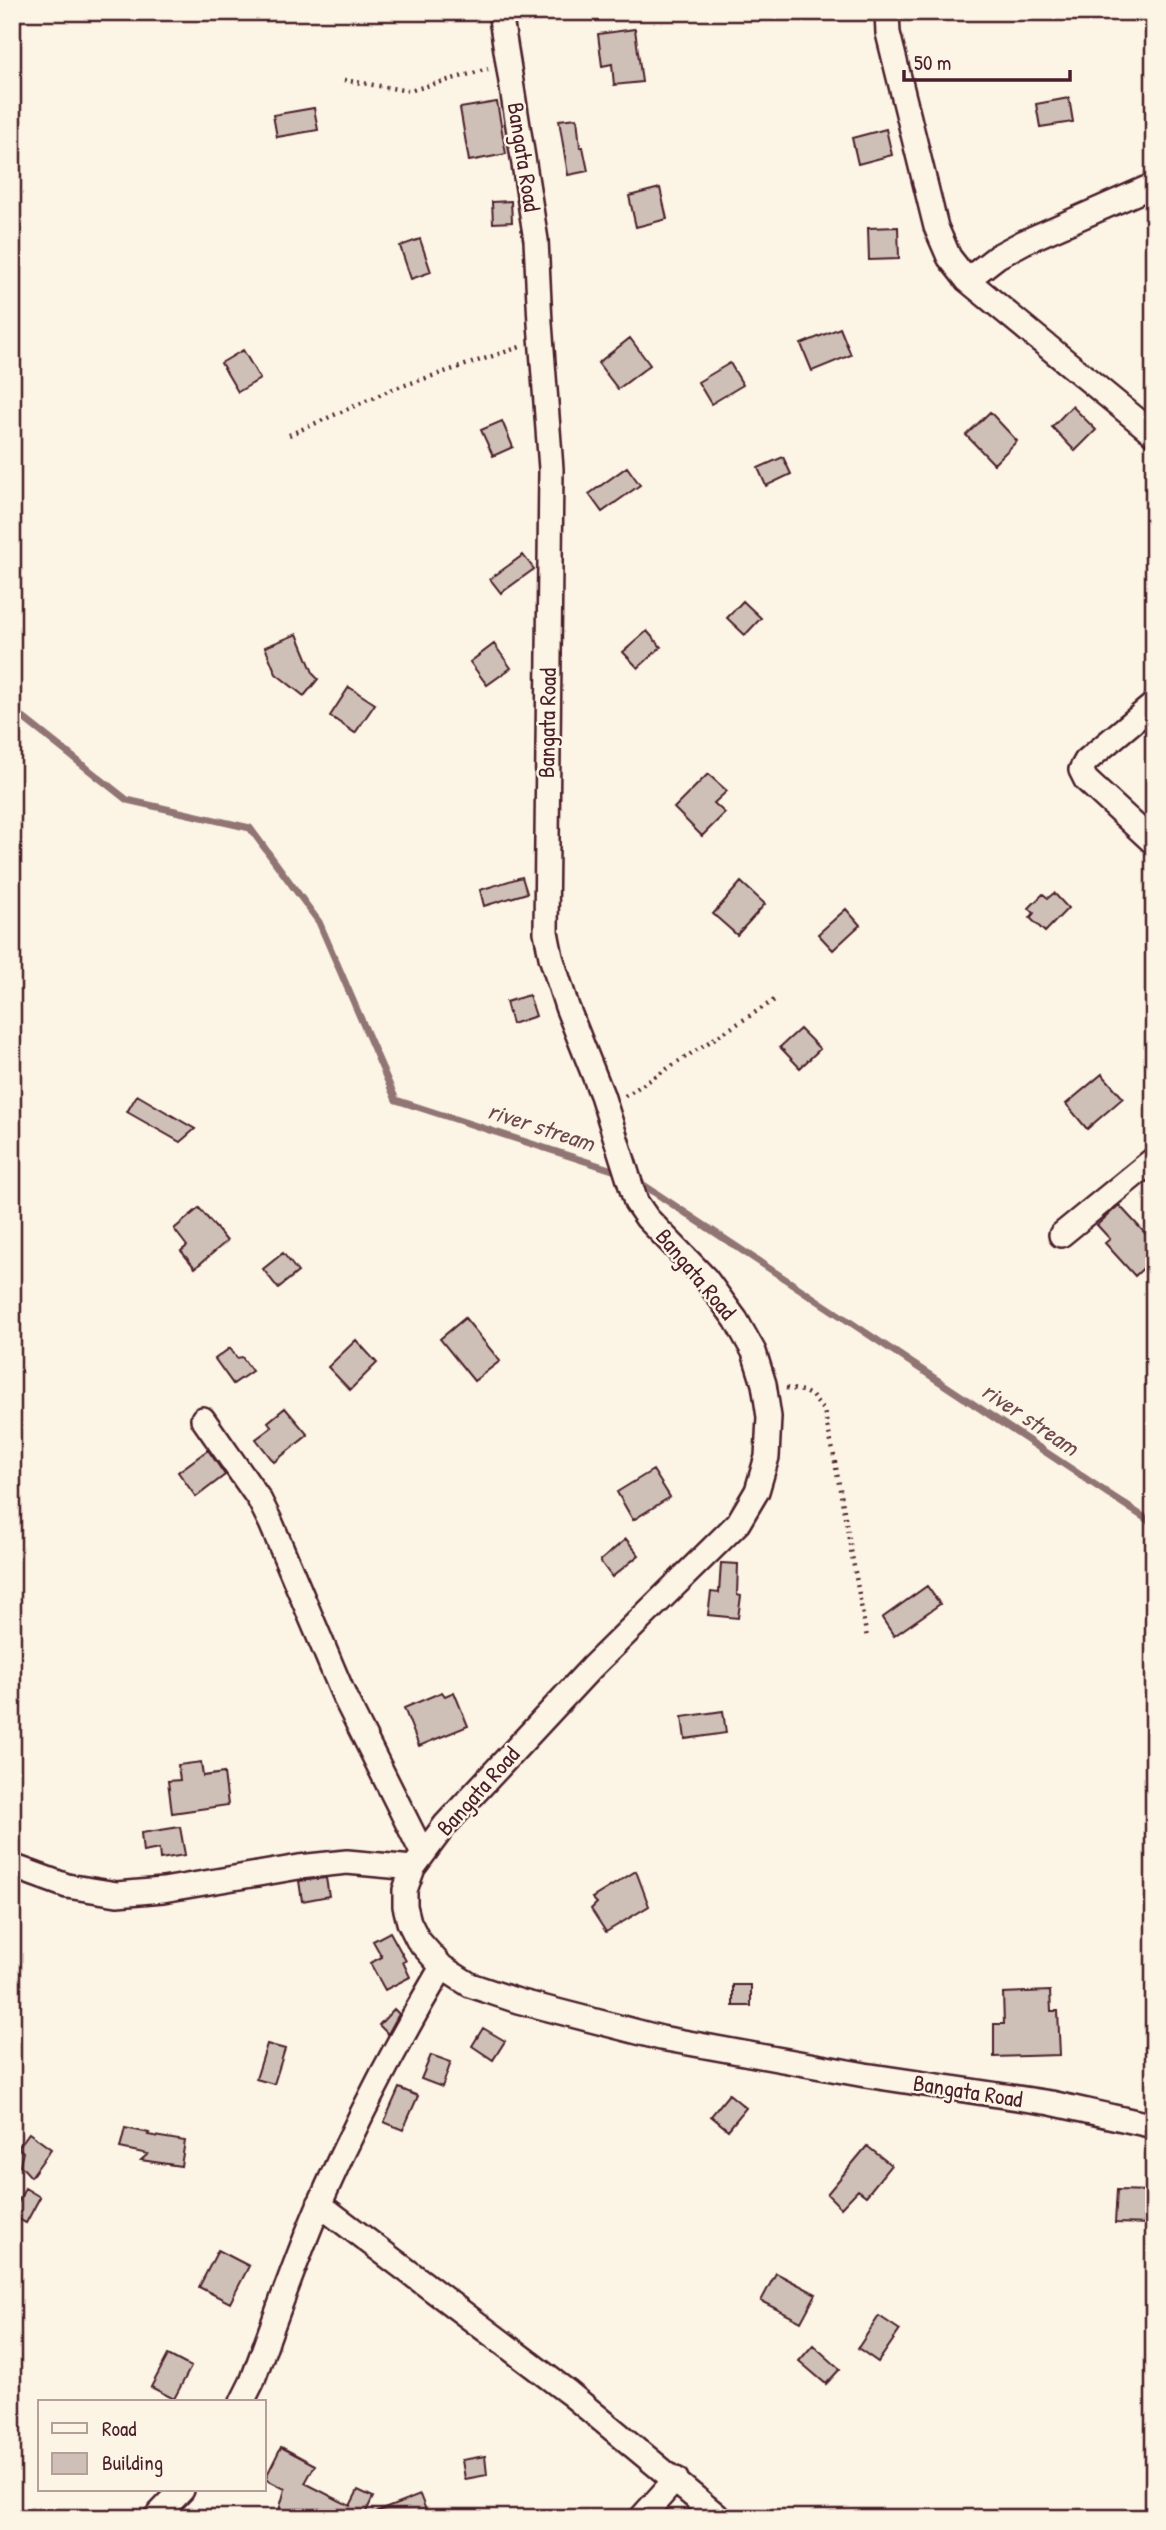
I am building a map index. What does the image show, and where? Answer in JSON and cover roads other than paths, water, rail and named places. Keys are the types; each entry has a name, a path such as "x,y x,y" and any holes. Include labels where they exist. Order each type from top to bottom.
{"street":[{"name":"Bangata Road","path":"500,12 537,240 541,341 551,470 546,932 567,1007 606,1108 641,1211 706,1279 736,1320 754,1352 764,1384 769,1417 766,1457 757,1491 738,1523 591,1668 445,1825 418,1861 405,1890 409,1922 418,1940 442,1967 470,1985 518,2001 662,2038 864,2076 1051,2104 1154,2126"},
{"path":"887,12 888,33 936,228 949,257 967,280 1154,435"},
{"path":"967,280 998,256 1015,247 1154,185"},
{"path":"1154,705 1086,761 1081,770 1086,780 1154,843"},
{"path":"1061,1235 1154,1159"},
{"path":"12,1866 67,1886 117,1894 175,1888 299,1867 347,1862 418,1861 271,1523 259,1499 203,1419"},
{"path":"243,2400 319,2204 363,2109 442,1967"},
{"path":"319,2204 569,2393 720,2518"},
{"path":"641,2518 676,2479"},
{"path":"155,2518 180,2492"}],"waterway":[{"name":"river stream","path":"12,709 127,800 250,828 319,922 396,1100 622,1173"},
{"name":"river stream","path":"636,1180 1154,1524"}]}
